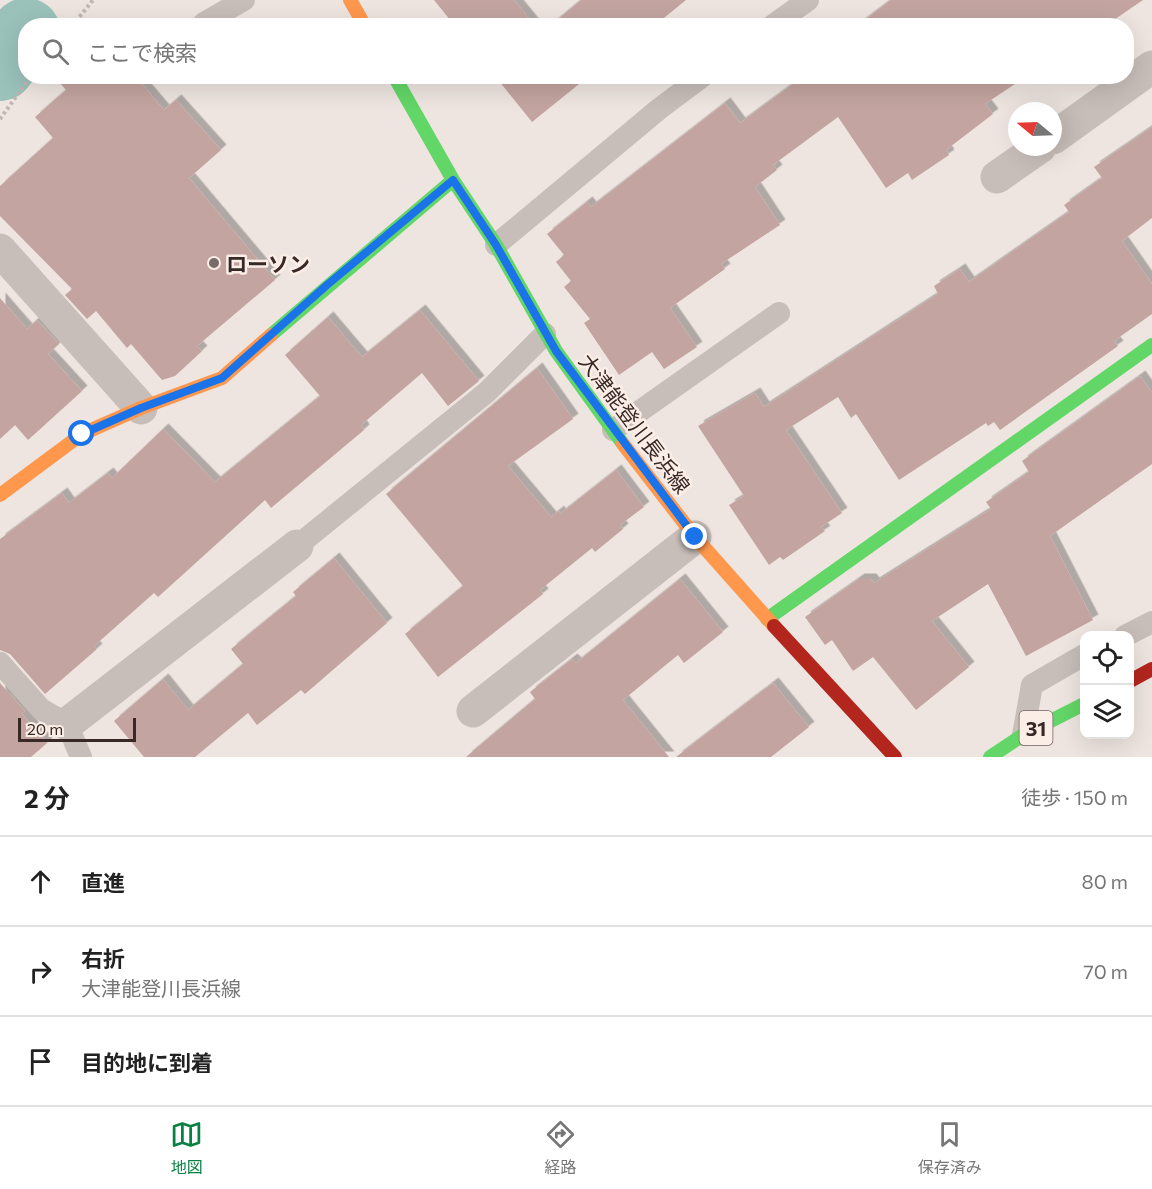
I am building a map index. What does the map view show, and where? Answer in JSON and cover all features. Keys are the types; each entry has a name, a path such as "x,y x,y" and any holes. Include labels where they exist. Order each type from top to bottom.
{"main road":[{"path":"350,0 360,18"},
{"name":"大津能登川長浜線","path":"399,84 453,180 496,245 545,334 613,430 695,537 766,619 895,757"},
{"path":"0,495 82,434 141,408 222,378 327,285 453,180"},
{"path":"766,619 1152,345"},
{"path":"1134,679 1152,669"},
{"name":"31","path":"990,757 1023,735 1080,706"}],"street":[{"path":"1134,80 1152,67"},
{"path":"1062,132 1128,84"},
{"path":"997,177 1027,156"},
{"path":"0,250 141,408"},
{"path":"473,711 695,537"},
{"path":"67,724 297,546"}],"lane":[{"path":"213,18 244,0"},
{"path":"783,18 808,0"},
{"path":"496,245 659,109 692,84"},
{"path":"613,430 779,313"},
{"path":"297,546 487,392 545,334"},
{"path":"1134,631 1152,622"},
{"path":"1023,735 1032,685 1080,657"},
{"path":"0,663 41,709 67,724 81,757"}],"path":[{"path":"78,18 93,0"},
{"path":"0,118 25,84"}],"building":[{"path":"434,0 514,0 529,18 449,18"},
{"path":"581,0 686,0 664,18 560,18"},
{"path":"891,0 1143,0 1117,18 867,18"},
{"path":"61,84 142,84 164,110 176,100 221,150 189,178 275,280 197,346 202,351 175,376 162,380 131,344 127,348 96,311 87,319 65,295 72,289 0,216 0,186 53,138 35,117 66,90"},
{"path":"501,84 579,84 532,122"},
{"path":"793,84 1015,84 985,104 993,114 946,150 949,155 912,180 908,173 886,188 838,117 773,165 777,170 755,187 780,225 721,264 725,269 670,308 697,347 664,369 652,352 619,375 584,323 590,319 564,287 571,281 556,262 564,255 547,234 587,202 591,207 725,103 740,123"},
{"path":"1152,127 1152,218 1122,241 1152,284 1152,314 1114,341 1118,346 1000,430 994,422 988,426 986,423 899,480 856,414 851,418 838,397 786,430 842,513 821,527 825,531 783,560 780,557 769,565 729,505 744,496 698,426 755,393 764,407 938,294 934,286 960,269 969,282 1069,212 1064,205 1102,178 1094,167"},
{"path":"0,298 27,329 37,320 59,344 48,354 82,391 28,440 15,425 0,439"},
{"path":"420,310 479,381 448,406 422,373 361,425 364,430 271,508 265,500 158,597 154,593 94,646 97,649 45,694 10,654 0,650 0,539 62,493 69,503 108,473 112,478 163,429 215,482 320,396 285,355 328,317 362,357"},
{"path":"537,368 573,419 508,466 551,517 559,511 560,514 616,470 644,507 620,525 623,529 595,552 592,548 540,590 543,594 438,677 405,634 463,586 386,494"},
{"path":"1140,376 1152,393 1152,464 1050,536 1093,620 1026,656 988,584 932,621 969,667 916,710 873,657 853,671 832,640 825,645 805,617 859,579 871,579 874,583 991,509 986,502 1029,472 1022,461"},
{"path":"334,558 387,623 305,694 301,690 257,725 248,713 195,757 144,757 114,721 163,679 188,710 243,664 231,649 296,596 293,592"},
{"path":"680,579 723,632 684,663 678,655 623,700 669,757 466,757 535,699 530,692 572,659 576,663"},
{"path":"0,683 25,711 22,714 47,743 31,757 0,757"},
{"path":"773,683 809,727 771,757 676,757"}],"waterway":[{"path":"0,66 18,43"}],"traffic: fast":[{"path":"399,84 453,180 496,245 556,351 623,444"},
{"path":"271,335 453,180"},
{"path":"767,619 1152,345"},
{"path":"990,757 1023,735 1080,706"}],"traffic: slow":[{"path":"350,0 360,18"},
{"path":"0,495 82,434 141,408 222,378 271,335"},
{"path":"623,444 695,537 774,626"}],"traffic: jam":[{"path":"774,626 895,757"},
{"path":"1134,679 1152,669"}],"place":[{"name":"ローソン","path":"214,263"}],"route":[{"path":"82,434 141,408 222,378 327,285 453,180 496,245 556,351 695,537"}]}
